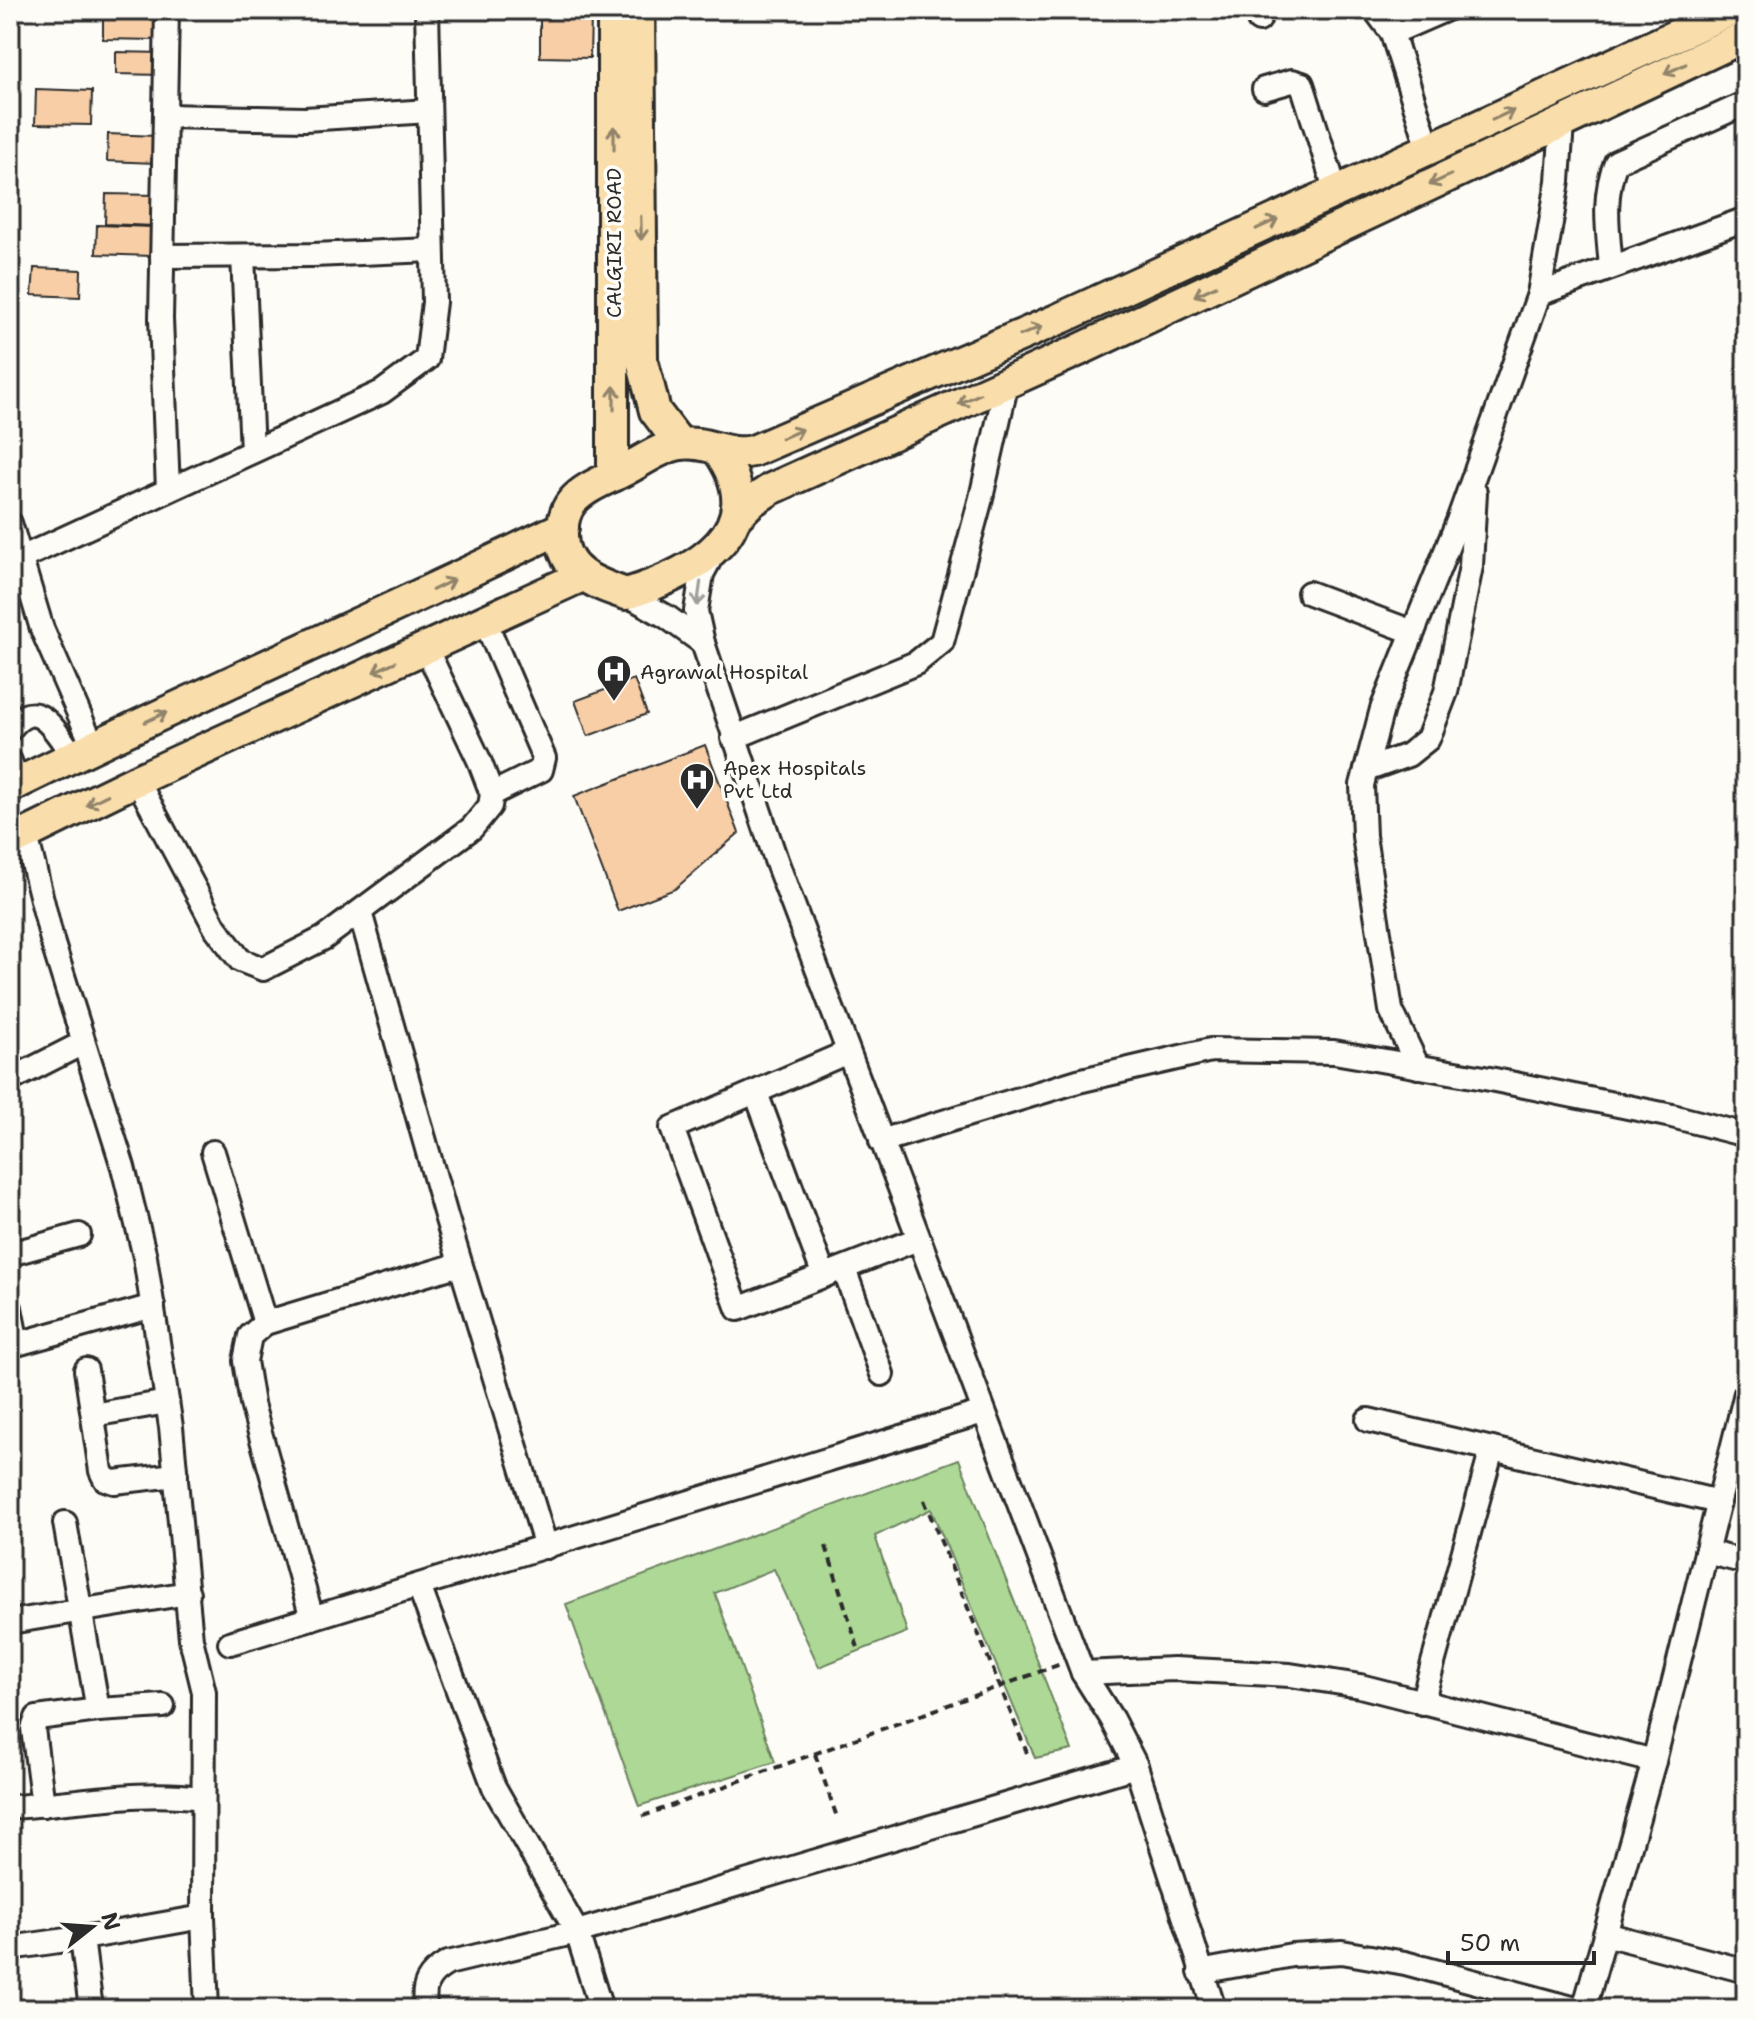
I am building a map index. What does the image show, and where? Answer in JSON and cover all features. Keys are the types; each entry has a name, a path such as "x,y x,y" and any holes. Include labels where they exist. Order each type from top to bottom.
{"main road":[{"name":"CALGIRI ROAD","path":"613,10 613,476"},
{"name":"CALGIRI ROAD","path":"639,10 642,360 655,411 680,444"},
{"path":"1731,10 1061,318 753,451 738,454 699,444 680,444 661,451 594,485 572,501 563,520 562,540 568,560 582,576 626,594 674,575 716,549 736,517 771,489 1745,39"},
{"path":"718,450 731,469 738,488 736,517"},
{"path":"12,777 83,751 430,592 563,527"},
{"path":"18,839 137,780 582,576"}],"street":[{"path":"167,10 161,319 168,490"},
{"path":"19,559 382,392 427,359 434,302 427,10"},
{"path":"1375,10 1392,33 1429,149"},
{"path":"1392,33 1445,10"},
{"path":"1264,89 1292,81 1302,84 1336,192"},
{"path":"1611,267 1607,184 1616,162 1746,103"},
{"path":"165,116 305,119 429,111"},
{"path":"1418,1067 1391,1010 1364,836 1362,785 1382,709 1476,471 1539,294 1558,181 1562,123"},
{"path":"1539,294 1746,219"},
{"path":"162,256 432,250"},
{"path":"243,256 252,451"},
{"path":"733,738 916,663 942,642 981,498 1007,382"},
{"path":"1366,770 1408,755 1428,739 1446,692 1471,566 1476,471"},
{"path":"10,523 19,559 83,751"},
{"path":"716,549 702,574 696,611 733,738 881,1141 1081,1665 1136,1766 1214,2009"},
{"path":"1309,593 1413,632"},
{"path":"626,594 667,617 703,643"},
{"path":"485,621 544,758 541,770 492,794"},
{"path":"137,780 215,927 240,960 263,969 324,938 472,828 490,806 492,794 479,760 426,648"},
{"path":"10,729 18,719 32,713 44,717 83,751"},
{"path":"18,839 123,1167 145,1257 153,1306 176,1475 191,1639 204,1692 203,1917 207,2009"},
{"path":"360,912 460,1264 546,1547"},
{"path":"10,1080 83,1043"},
{"path":"881,1141 1078,1081 1211,1050 1334,1052 1657,1113 1746,1135"},
{"path":"848,1052 672,1128 738,1309 918,1239"},
{"path":"756,1093 834,1273 882,1374"},
{"path":"213,1152 265,1323"},
{"path":"10,1254 79,1235"},
{"path":"312,1618 252,1404 245,1361 250,1336 265,1323 460,1264"},
{"path":"10,1308 14,1345 153,1306"},
{"path":"86,1370 101,1471 105,1479 114,1482 176,1475"},
{"path":"1584,2009 1654,1761 1746,1393"},
{"path":"93,1415 167,1402"},
{"path":"230,1643 983,1412"},
{"path":"1368,1420 1719,1502"},
{"path":"1422,1703 1492,1449"},
{"path":"65,1523 98,1710"},
{"path":"1706,1552 1746,1562"},
{"path":"419,1586 494,1787 577,1932 601,2009"},
{"path":"10,1622 188,1593"},
{"path":"1081,1665 1290,1675 1360,1686 1654,1761"},
{"path":"43,1805 34,1722 47,1715 163,1706"},
{"path":"426,2009 425,1982 434,1970 448,1963 577,1932 1136,1766"},
{"path":"10,1807 158,1794 202,1798"},
{"path":"10,1948 203,1917"},
{"path":"1605,1934 1746,1971"},
{"path":"82,1938 91,2009"},
{"path":"1200,1972 1292,1955 1342,1952 1405,1963 1576,2009"}],"path":[{"path":"924,1500 1027,1753"},
{"path":"826,1546 859,1651"},
{"path":"643,1816 1002,1686 1081,1665"},
{"path":"815,1754 838,1820"}],"green space":[{"path":"959,1459 1072,1750 1035,1758 931,1509 875,1536 907,1632 819,1667 774,1569 715,1593 775,1762 639,1806 566,1604"}],"building":[{"path":"103,10 157,10 157,40 103,39"},
{"path":"540,14 591,15 590,58 540,57"},
{"path":"116,52 163,53 162,75 116,74"},
{"path":"36,89 92,91 91,125 35,124"},
{"path":"108,134 156,136 155,163 107,161"},
{"path":"106,194 155,195 155,226 105,224"},
{"path":"97,225 152,227 151,256 96,254"},
{"path":"34,268 81,270 80,297 32,295"},
{"path":"634,679 647,714 588,736 575,701"},
{"path":"705,745 739,833 675,889 618,911 574,796"}],"place":[{"name":"Agrawal Hospital","path":"614,703"},
{"name":"Apex Hospitals Pvt Ltd","path":"697,811"}]}
